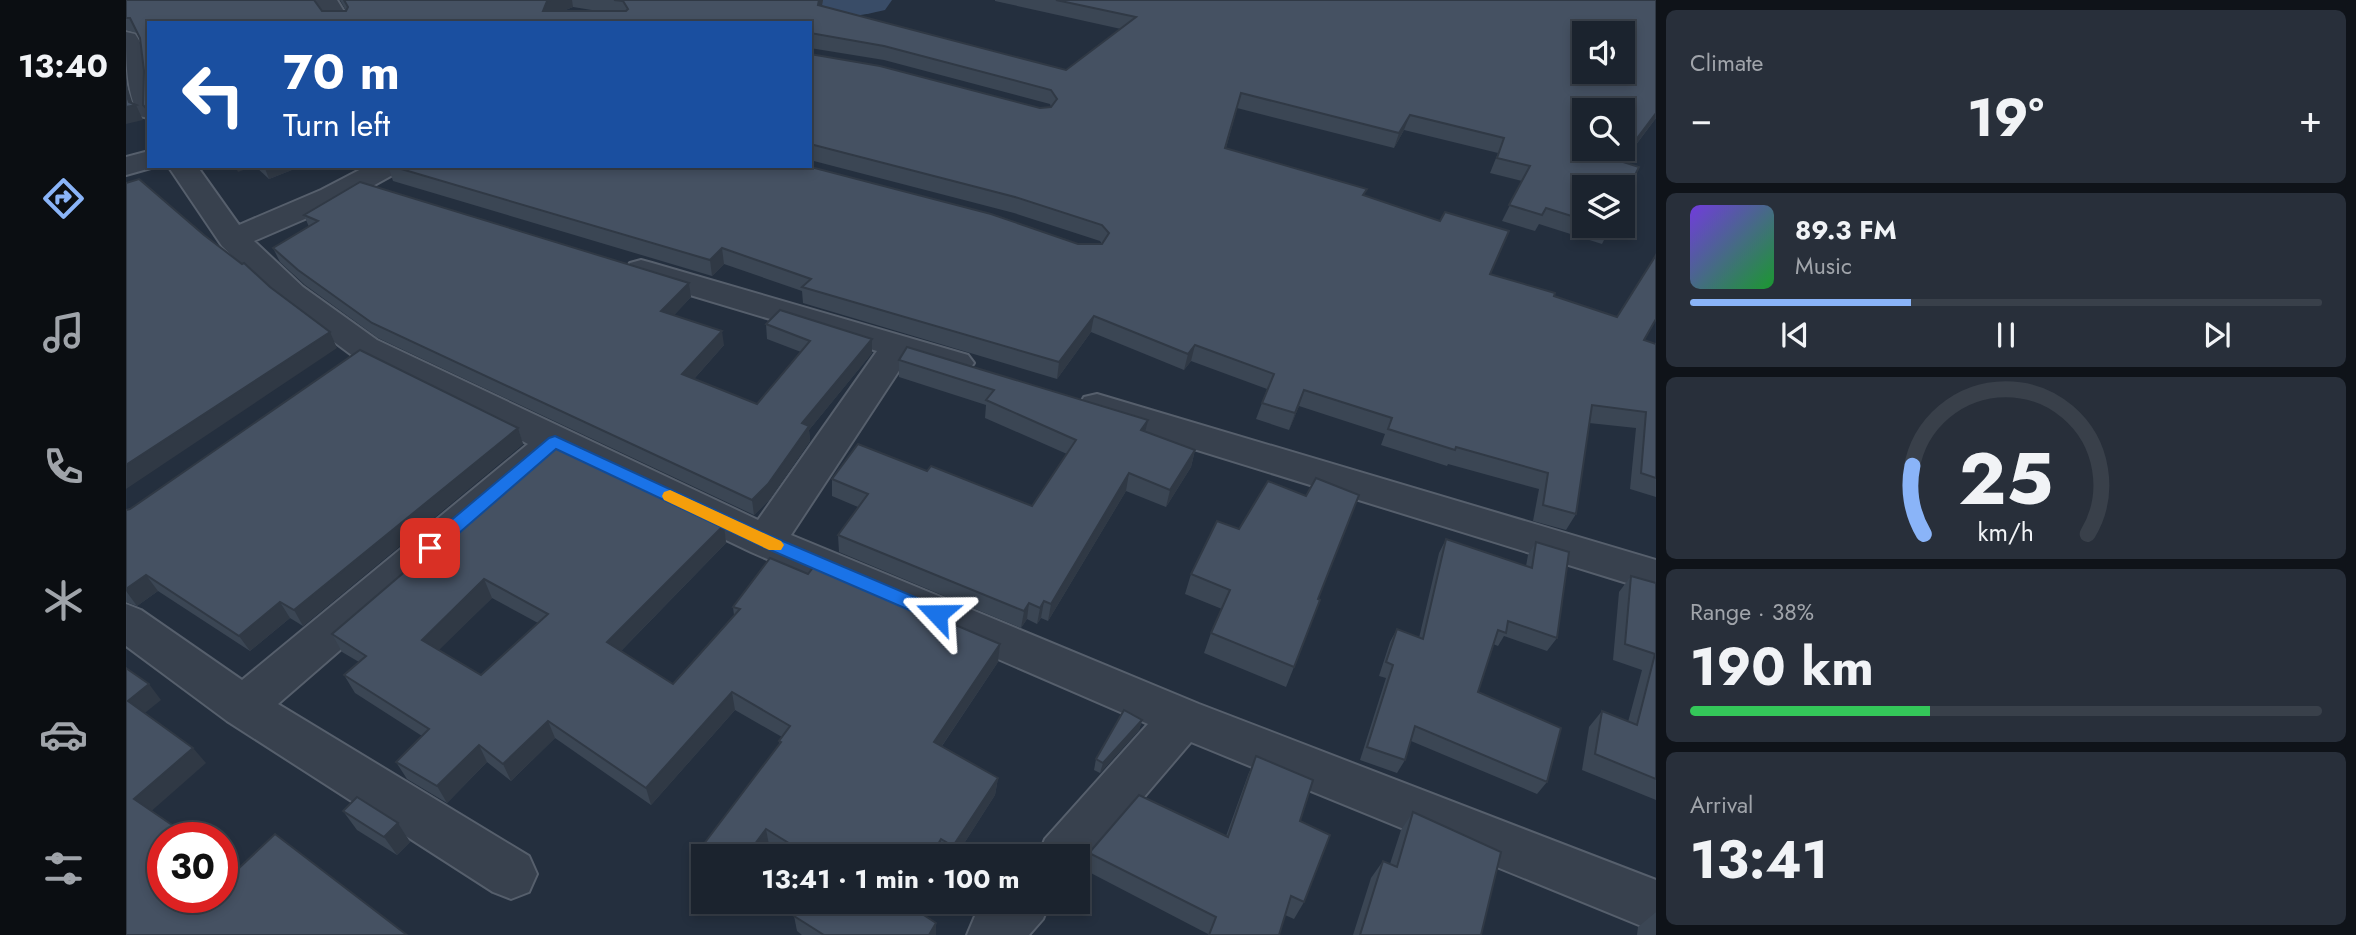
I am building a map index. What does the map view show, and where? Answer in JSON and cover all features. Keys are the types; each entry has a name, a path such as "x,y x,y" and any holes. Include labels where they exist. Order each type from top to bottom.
{"street":[{"path":"325,0 338,21"},
{"path":"126,39 147,104"},
{"path":"126,166 147,161"},
{"path":"183,168 233,239 291,294 365,348 765,541 1183,718 1656,906"},
{"path":"233,239 288,213 383,182"},
{"path":"607,259 991,374"},
{"path":"765,541 898,346"},
{"path":"330,372 365,348"},
{"path":"1071,398 1656,576"},
{"path":"243,707 555,442"},
{"path":"126,622 243,707 511,874"},
{"path":"1073,844 1183,718"},
{"path":"994,935 1013,914"}],"building":[{"path":"126,0 314,0 322,11 346,11 348,7 344,0 551,0 547,1 543,11 626,11 628,9 623,1 614,0 819,0 818,5 1066,70 1136,17 1056,0 1656,0 1656,113 1635,141 1635,98 1572,98 1572,161 1620,161 1639,167 1635,175 1572,175 1572,216 1546,208 1542,215 1509,205 1530,166 1497,158 1504,138 1410,115 1399,133 1241,93 1225,148 1367,189 1363,195 1440,221 1445,212 1509,231 1490,274 1555,293 1554,296 1617,317 1656,255 1656,319 1644,340 1656,344 1656,478 1641,473 1646,412 1592,405 1576,514 1543,505 1548,473 1456,447 1455,450 1388,429 1392,418 1304,390 1295,413 1262,403 1274,374 1195,345 1188,354 1094,316 1059,362 802,287 811,279 722,248 710,260 398,168 812,167 991,214 1078,244 1102,244 1109,233 1102,225 1015,197 812,145 812,54 880,66 1040,108 1051,107 1057,99 1051,90 884,46 812,33 812,21 147,21 147,109 143,105 144,71 140,38 130,18 126,18"},
{"path":"126,93 129,102 136,105 126,107"},
{"path":"139,179 204,235 244,263 270,287 330,332 126,465 126,183"},
{"path":"360,182 689,283 661,311 722,331 682,374 757,404 810,341 766,324 780,310 872,339 802,423 809,426 768,484 752,500 372,323 298,270 273,248 318,221 304,215"},
{"path":"907,347 1148,420 1141,430 1195,450 1170,490 1129,473 1051,604 1044,601 1040,608 1029,603 1024,611 838,535 868,494 832,479 858,444 927,471 931,466 1032,506 1076,440 986,400 994,390 899,360"},
{"path":"360,350 518,428 294,610 280,602 239,636 146,575 126,589 126,510"},
{"path":"554,444 724,525 607,642 673,684 740,609 733,607 770,558 808,574 815,565 1000,644 934,742 998,778 954,844 941,839 938,844 790,844 766,829 755,844 704,844 781,742 779,741 790,726 732,692 646,788 548,721 503,764 479,745 437,786 396,762 429,729 344,675 366,656 332,634","holes":["484,579 548,614 481,675 422,640"]},
{"path":"1316,478 1359,495 1294,667 1211,633 1230,590 1191,574 1217,521 1239,529 1268,481 1306,496"},
{"path":"1446,539 1532,568 1536,542 1569,552 1557,638 1508,621 1506,633 1498,630 1478,692 1561,728 1547,782 1415,726 1405,760 1367,747 1393,665 1386,662 1397,629 1423,639"},
{"path":"1631,576 1656,583 1656,779 1595,754 1602,711 1637,725 1655,654 1625,644"},
{"path":"126,668 149,684 128,701 193,748 134,799 168,822 147,822 147,913 238,913 238,869 275,834 407,935 126,935"},
{"path":"1124,710 1142,720 1103,763 1096,759"},
{"path":"1256,756 1313,780 1300,821 1330,835 1304,902 1291,896 1279,935 1209,935 1216,917 1090,854 1139,795 1228,837"},
{"path":"357,797 398,823 384,837 343,811"},
{"path":"1413,812 1501,852 1481,935 1360,935 1383,861 1397,867"},
{"path":"922,914 936,923 929,935 824,935 794,916"}],"waterway":[{"path":"727,0 757,11 868,0"}],"slow traffic":[{"path":"670,496 775,545"}],"route":[{"path":"430,548 555,442 765,541 937,614"}]}
